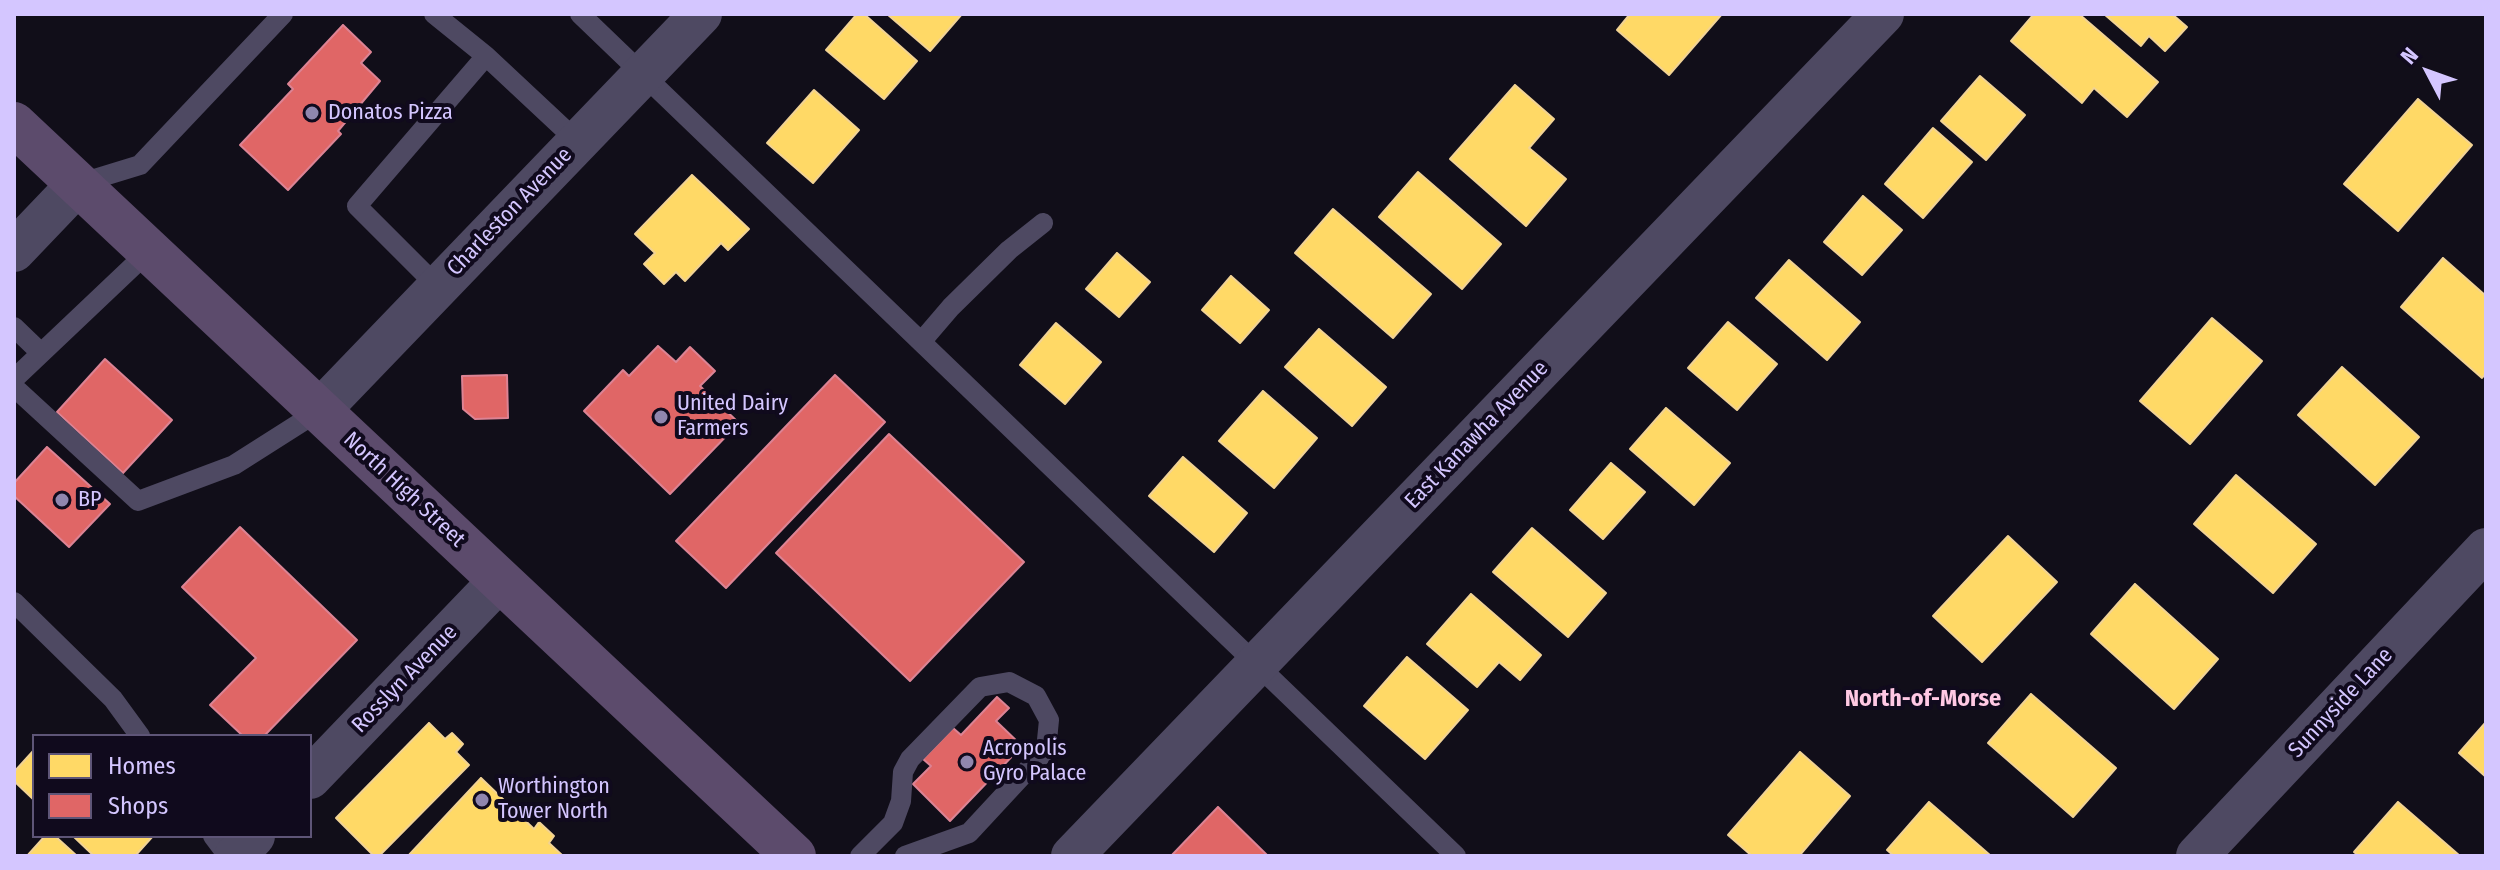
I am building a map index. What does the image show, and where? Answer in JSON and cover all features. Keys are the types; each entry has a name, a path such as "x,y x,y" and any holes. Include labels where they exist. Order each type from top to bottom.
{"main road":[{"name":"North High Street","path":"14,124 794,856"}],"street":[{"name":"Charleston Avenue","path":"319,411 701,14"},
{"name":"East Kanawha Avenue","path":"1072,856 1883,14"},
{"path":"14,251 78,184"},
{"name":"Sunnyside Lane","path":"2197,856 2486,549"},
{"name":"Rosslyn Avenue","path":"312,776 500,580"},
{"path":"235,856 252,838"}],"lane":[{"path":"78,184 140,165 283,14"},
{"path":"434,14 486,56 578,142"},
{"path":"580,14 1456,856"},
{"path":"438,287 357,206 486,56"},
{"path":"921,342 970,288 1043,223"},
{"path":"14,379 149,251"},
{"path":"14,327 41,353"},
{"path":"14,387 138,501 234,465 319,411"},
{"path":"14,602 113,699 139,734"},
{"path":"860,856 893,823 901,801 903,772 910,759 980,687 1009,682 1036,696 1049,720 1046,750 969,833 905,856"},
{"path":"214,838 228,856"}],"building: Homes":[{"path":"857,14 864,14 917,61 884,99 826,50"},
{"path":"887,14 962,14 930,51"},
{"path":"1630,14 1722,14 1669,75 1617,30"},
{"path":"2034,14 2079,14 2158,82 2127,117 2094,88 2082,103 2011,41"},
{"path":"2104,14 2172,14 2187,27 2165,51 2149,36 2141,46"},
{"path":"1980,76 2025,115 1986,160 1941,121"},
{"path":"1515,85 1554,119 1529,148 1566,179 1526,226 1450,159"},
{"path":"814,90 859,130 813,183 767,143"},
{"path":"2418,99 2472,145 2398,231 2344,184"},
{"path":"1933,128 1972,162 1923,218 1885,184"},
{"path":"1418,172 1501,244 1462,289 1379,217"},
{"path":"692,175 749,229 728,250 721,243 685,281 676,272 664,284 644,264 655,253 635,234"},
{"path":"1863,196 1902,230 1862,275 1824,242"},
{"path":"1333,209 1431,294 1393,338 1295,253"},
{"path":"1117,253 1150,282 1119,317 1086,289"},
{"path":"2443,258 2486,296 2486,373 2482,378 2401,307"},
{"path":"1789,260 1860,322 1827,360 1756,298"},
{"path":"1231,276 1269,310 1240,343 1202,310"},
{"path":"2212,318 2262,361 2190,444 2140,401"},
{"path":"1728,322 1777,364 1737,410 1688,368"},
{"path":"1056,323 1101,362 1065,404 1020,365"},
{"path":"1319,329 1386,387 1352,426 1285,367"},
{"path":"2342,367 2419,437 2375,485 2298,415"},
{"path":"1263,391 1317,438 1274,488 1219,441"},
{"path":"1666,408 1730,463 1694,505 1630,449"},
{"path":"1183,457 1247,513 1214,552 1149,496"},
{"path":"1611,463 1645,492 1603,539 1570,510"},
{"path":"2236,475 2316,544 2273,593 2194,524"},
{"path":"1532,528 1606,593 1568,637 1493,572"},
{"path":"2008,536 2057,582 1982,662 1933,616"},
{"path":"2135,584 2218,659 2174,709 2091,634"},
{"path":"1471,594 1541,655 1520,680 1499,662 1477,687 1427,644"},
{"path":"1407,657 1468,710 1425,759 1364,706"},
{"path":"2031,694 2116,768 2073,817 1988,743"},
{"path":"2486,722 2486,777 2459,753"},
{"path":"429,723 445,739 452,733 463,744 456,752 469,765 379,856 374,856 336,818"},
{"path":"32,752 32,798 14,781 14,772"},
{"path":"1800,752 1850,796 1799,856 1752,856 1728,835"},
{"name":"Worthington Tower North","path":"481,778 534,829 539,822 554,836 549,843 563,856 408,856"},
{"path":"1929,802 1991,856 1894,856 1887,850"},
{"path":"2398,802 2460,856 2359,856 2354,852"},
{"path":"43,838 57,838 77,856 27,856"},
{"path":"75,838 151,838 135,856 94,856"}],"building: Shops":[{"name":"Donatos Pizza","path":"343,25 371,52 361,63 380,81 338,131 341,134 288,190 240,145 293,89 288,84"},
{"name":"United Dairy Farmers","path":"658,346 676,362 690,347 715,371 700,386 739,423 670,494 584,411 623,370 629,376"},
{"name":"BP","path":"105,359 172,420 123,473 57,412"},
{"path":"507,375 508,418 475,419 463,409 462,376"},
{"path":"835,375 885,422 726,588 676,541"},
{"path":"889,434 1024,562 910,681 776,553"},
{"name":"BP","path":"47,447 110,504 69,547 14,496 14,483"},
{"path":"240,527 357,640 266,734 241,734 210,705 256,658 182,587"},
{"name":"Acropolis Gyro Palace","path":"997,697 1009,708 996,721 1022,746 950,821 913,784 931,766 923,759 953,728 961,735"},
{"path":"1218,807 1268,856 1171,856"}],"place":[{"name":"Donatos Pizza","path":"312,113"},
{"name":"United Dairy Farmers","path":"661,417"},
{"name":"BP","path":"62,500"},
{"name":"Acropolis Gyro Palace","path":"967,762"},
{"name":"Worthington Tower North","path":"482,800"}],"district":[{"name":"North-of-Morse","path":"1923,699"}]}
